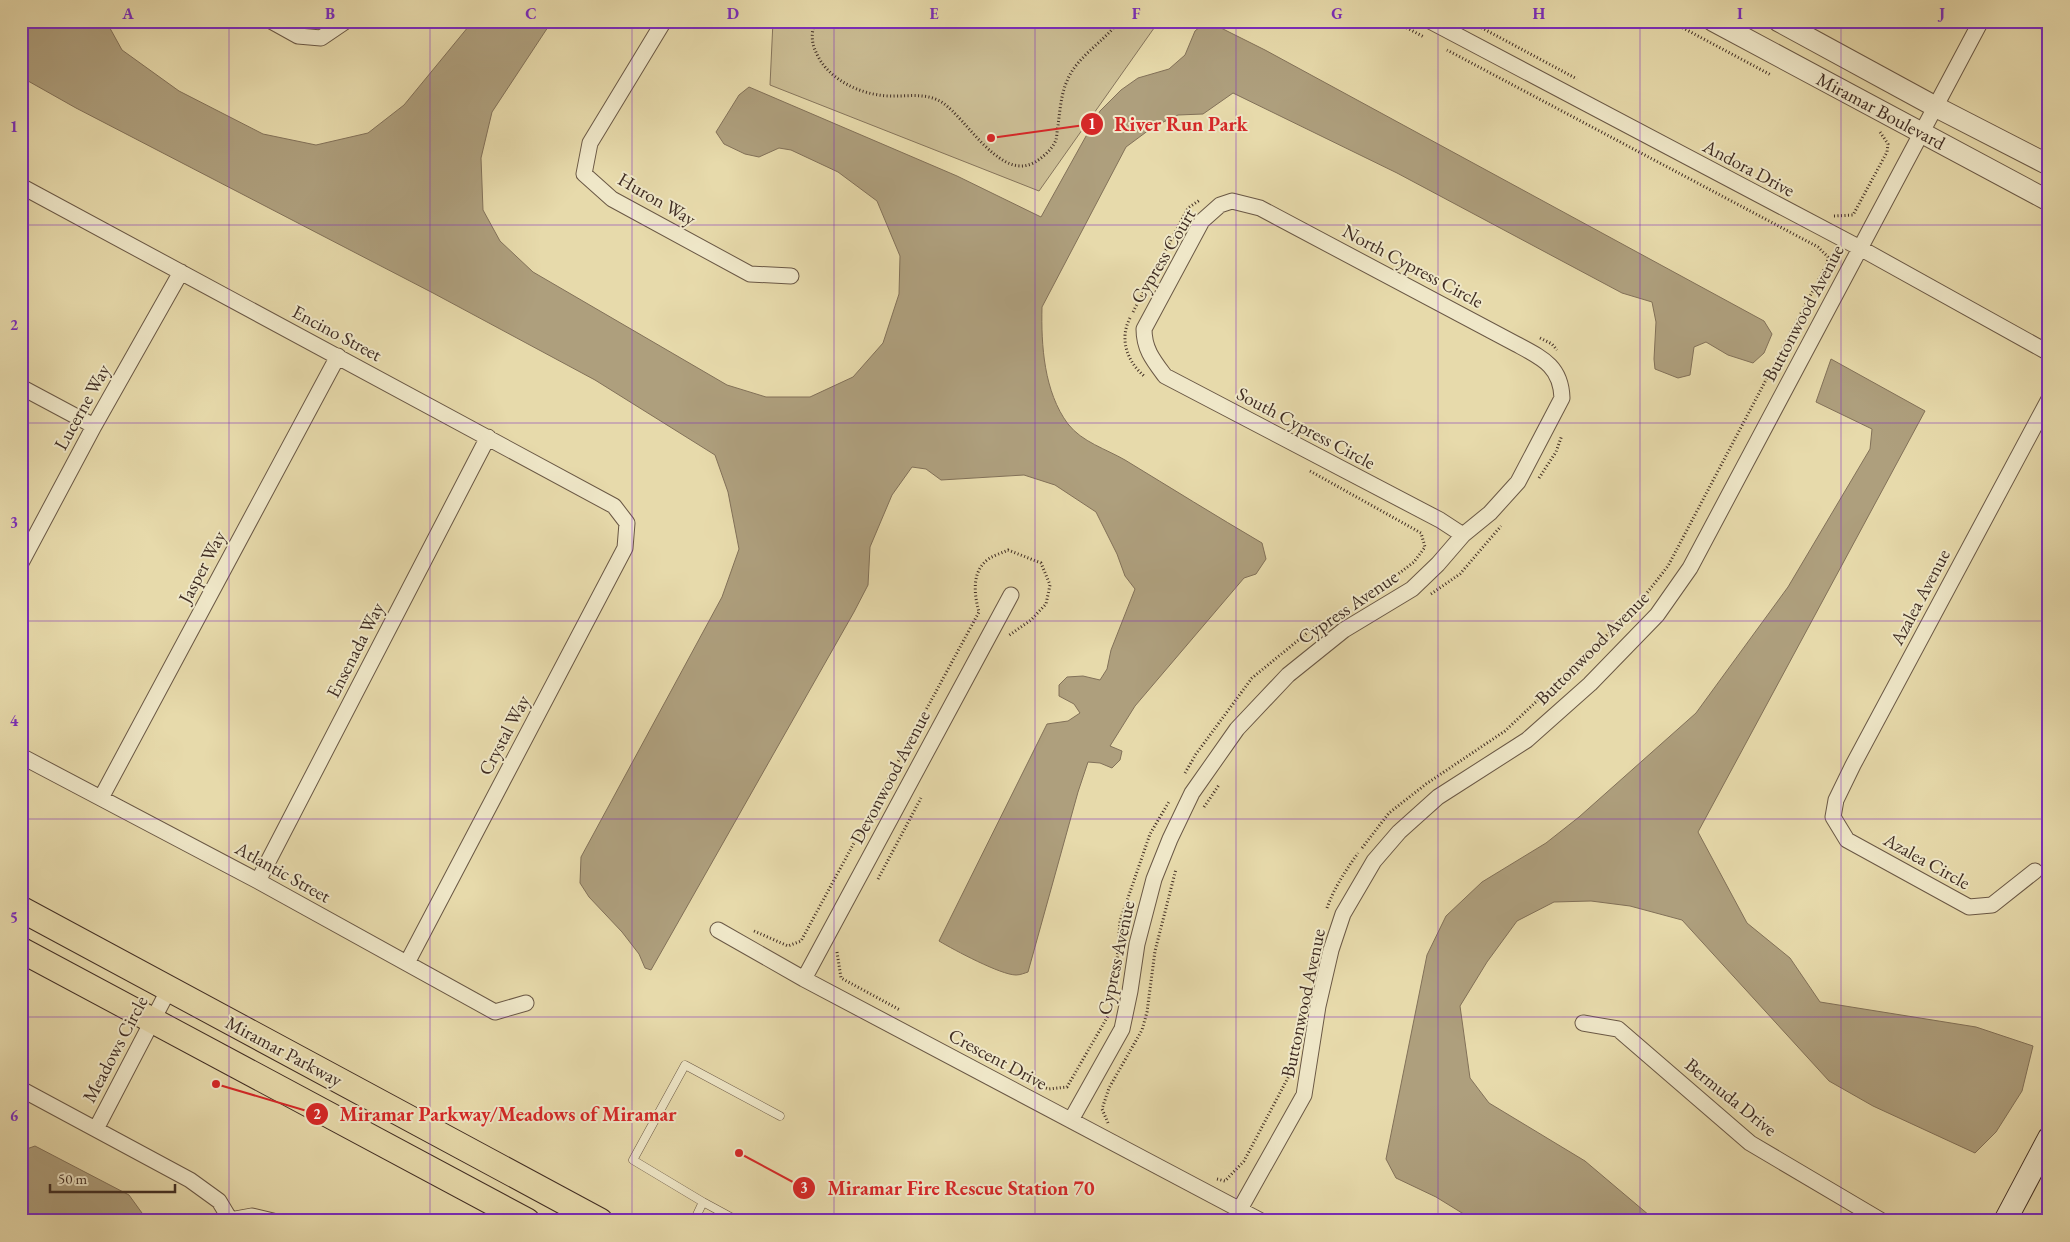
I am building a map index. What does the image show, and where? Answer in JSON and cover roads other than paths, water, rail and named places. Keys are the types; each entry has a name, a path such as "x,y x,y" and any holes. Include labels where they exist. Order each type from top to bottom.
{"main road":[{"name":"Miramar Parkway","path":"21,909 600,1221"},
{"name":"Miramar Parkway","path":"21,950 527,1221"},
{"path":"2004,1221 2049,1138"}],"street":[{"path":"271,21 298,36 321,38 346,21"},
{"name":"Huron Way","path":"664,21 590,143 584,174 612,199 750,274 791,276"},
{"name":"Andora Drive","path":"1430,21 1860,248 2049,353"},
{"name":"Miramar Boulevard","path":"1713,21 2049,201"},
{"name":"Miramar Boulevard","path":"1778,21 1936,107 2049,165"},
{"name":"Buttonwood Avenue","path":"1240,1209 1304,1094 1318,1006 1331,950 1343,914 1374,861 1399,832 1438,797 1527,740 1590,684 1657,615 1690,568 1981,21"},
{"path":"2043,21 2049,24"},
{"name":"Encino Street","path":"21,186 614,506 627,523"},
{"name":"Cypress Court","path":"1144,342 1144,329 1202,221 1220,204 1232,201"},
{"name":"North Cypress Circle","path":"1232,201 1260,208 1516,344 1550,364 1562,384"},
{"name":"Lucerne Way","path":"21,563 94,426 181,272"},
{"name":"South Cypress Circle","path":"1144,342 1150,356 1165,376 1440,520 1463,535"},
{"name":"Jasper Way","path":"101,798 338,356"},
{"name":"Cypress Avenue","path":"1071,1120 1122,1029 1137,944 1154,879 1170,839 1192,793 1237,729 1288,675 1344,630 1412,589 1438,564 1463,535 1490,513 1518,482 1562,398 1562,384"},
{"path":"21,388 94,426"},
{"name":"Azalea Avenue","path":"1833,817 1836,800 1853,765 2049,399"},
{"name":"Ensenada Way","path":"258,881 488,437"},
{"name":"Crystal Way","path":"407,963 625,548 627,523"},
{"name":"Devonwood Avenue","path":"804,979 1011,595"},
{"name":"Atlantic Street","path":"21,756 258,881 495,1012 526,1003"},
{"name":"Azalea Circle","path":"1833,817 1847,840 1970,907 1992,904 2035,871"},
{"name":"Crescent Drive","path":"718,930 804,979 1261,1221"},
{"name":"Meadows Circle","path":"96,1129 169,989"},
{"name":"Bermuda Drive","path":"1583,1022 1618,1029 1750,1143 1882,1221"},
{"path":"21,1089 190,1180 219,1201 230,1220 252,1216 273,1221"}],"lane":[{"path":"738,1221 633,1160 685,1065 780,1116"},
{"path":"694,1221 703,1202"}],"place":[{"name":"River Run Park","path":"991,138"},
{"name":"Miramar Parkway/Meadows of Miramar","path":"216,1084"},
{"name":"Miramar Fire Rescue Station 70","path":"739,1153"}]}
